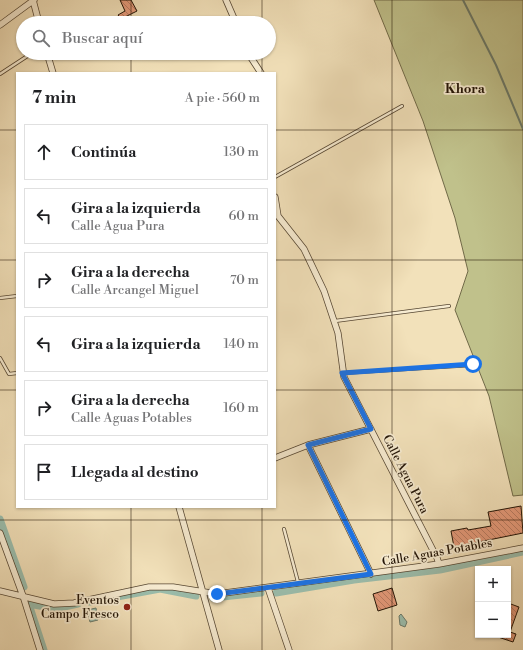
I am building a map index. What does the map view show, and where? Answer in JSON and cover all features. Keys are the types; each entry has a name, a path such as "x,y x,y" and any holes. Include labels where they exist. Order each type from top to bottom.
{"street":[{"path":"0,25 33,0 37,16"},
{"path":"226,0 233,16"},
{"path":"49,60 53,72"},
{"path":"253,60 260,72"},
{"name":"Calle Agua Pura","path":"276,203 278,216 304,249 324,291 338,333 342,373 439,564"},
{"path":"276,458 308,445 371,429"},
{"path":"308,445 371,574"},
{"path":"179,508 219,650"},
{"path":"0,533 23,596 40,650"},
{"name":"Calle Aguas Potables","path":"0,591 54,604 74,603 149,587 172,587 217,594 439,564 523,548"},
{"path":"268,588 289,650"}],"lane":[{"path":"0,74 21,60"},
{"path":"276,176 402,106"},
{"path":"0,298 16,296"},
{"path":"334,321 448,306"},
{"path":"0,358 9,374 16,373"},
{"path":"342,373 473,364"},
{"path":"284,529 299,583"}],"green space":[{"path":"374,0 523,0 523,495 513,496 489,396 455,310 468,271 455,218 423,121"}],"water":[{"path":"96,608 98,620 90,622 87,610"},
{"path":"401,614 407,622 405,627 400,625 399,616"}],"building":[{"path":"120,0 131,0 137,11 127,16 118,15 125,11"},
{"path":"521,506 523,533 454,547 451,531 491,526 488,512"},
{"path":"392,588 397,605 378,611 373,594"},
{"path":"511,604 519,607 511,629"},
{"path":"511,632 516,634 513,642 501,638 511,638"}],"waterway":[{"path":"463,0 496,65 523,129"},
{"path":"0,519 24,587"},
{"path":"276,593 354,580 440,570 523,552"},
{"path":"90,602 160,589 196,596"},
{"path":"213,598 261,593"},
{"path":"44,650 29,604 55,609 78,604"}],"place":[{"name":"Eventos Campo Fresco","path":"127,607"}],"district":[{"name":"Khora","path":"465,88"}],"route":[{"path":"217,594 371,574 308,445 371,429 342,373 473,364"}]}
